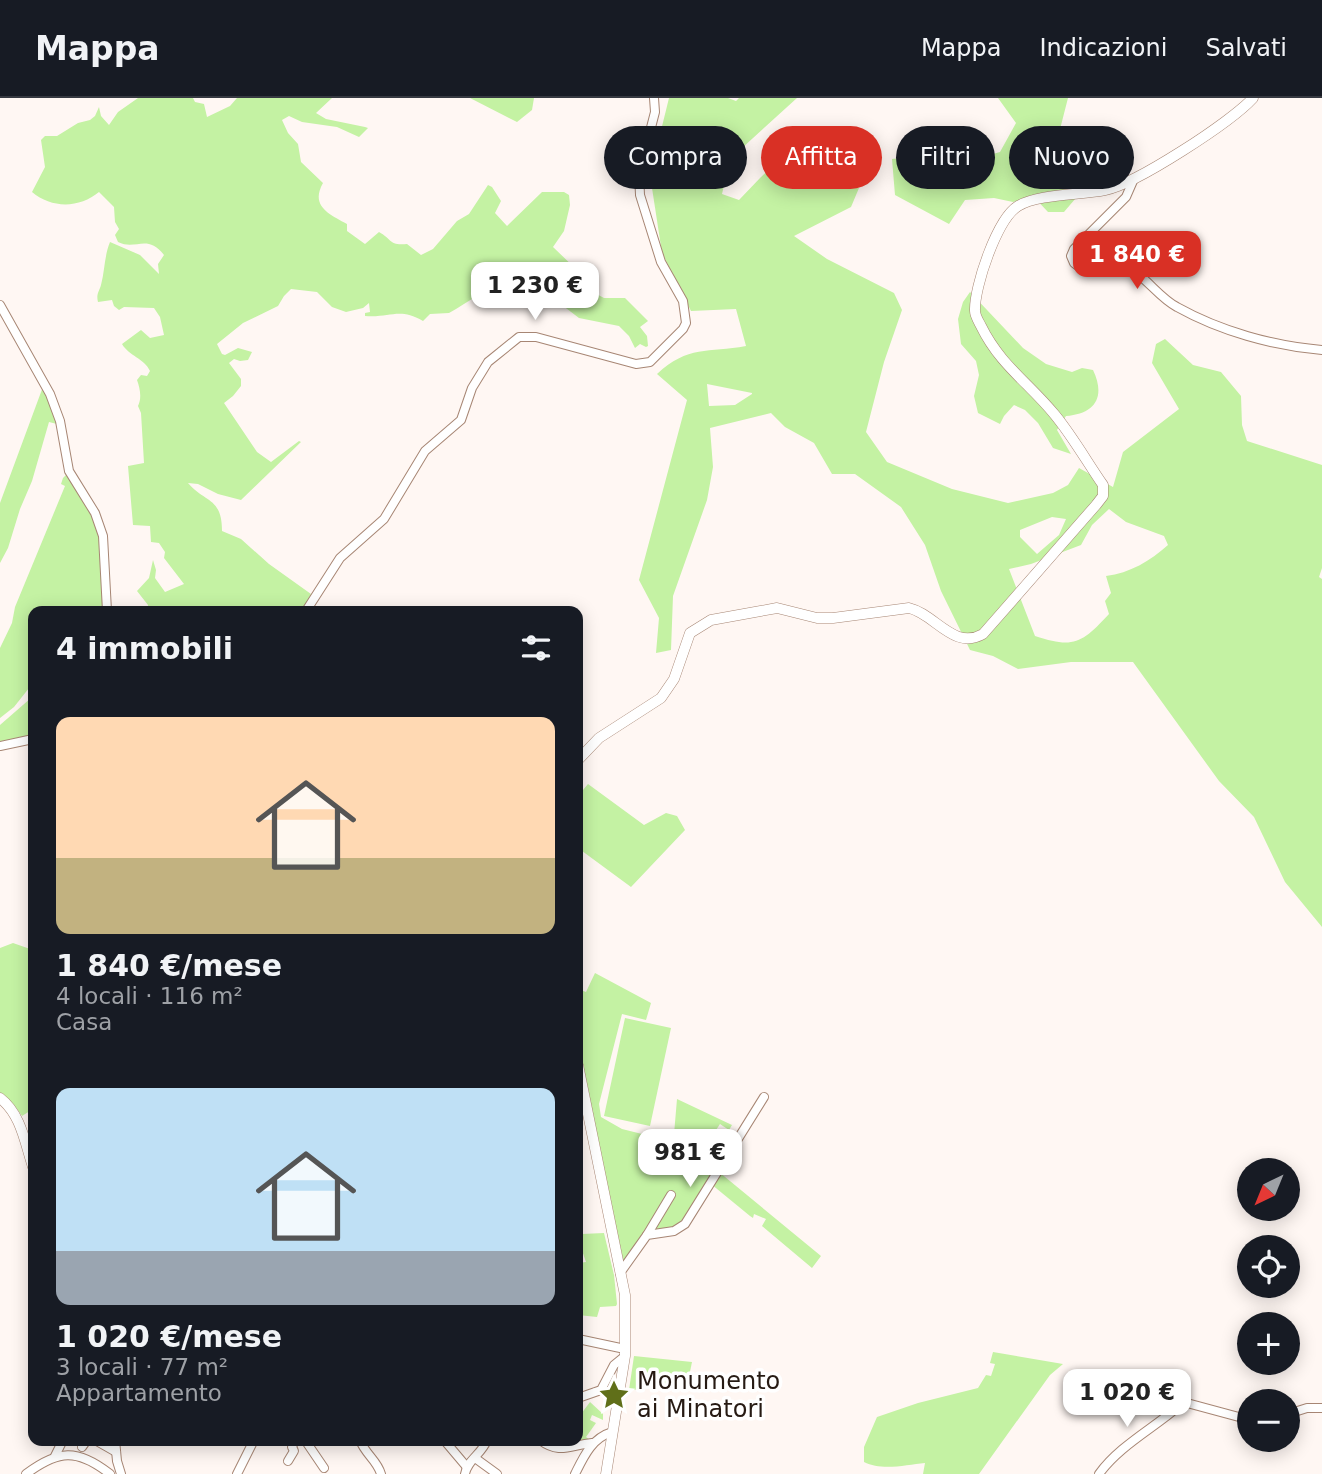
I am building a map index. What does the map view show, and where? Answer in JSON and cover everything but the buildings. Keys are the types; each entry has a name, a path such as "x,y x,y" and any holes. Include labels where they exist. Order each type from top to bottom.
{"street":[{"path":"309,606 340,558 384,519 425,451 461,420 478,377 488,362 511,342 525,335 636,364 650,362 683,328 686,323 683,301 661,262 640,195 639,174 655,112 654,98"},
{"path":"1134,180 1237,113 1252,98"},
{"path":"583,755 599,738 662,698 674,679 691,633 711,620 777,608 817,618 833,618 909,608 918,610 957,637 974,639 983,634 1096,505 1103,496 1103,485 1054,414 996,352 975,313 977,290 997,232 1006,216 1016,207 1033,198 1070,196 1112,189"},
{"path":"1130,189 1121,203 1074,249 1074,264 1121,265 1147,281 1174,306 1207,321 1257,338 1322,350"},
{"path":"0,305 50,394 60,421 69,471 99,524 103,536 107,606"},
{"path":"0,746 28,740"},
{"path":"583,1090 625,1295 625,1352 606,1474"},
{"path":"647,1235 674,1231 685,1224 764,1097"},
{"path":"0,1098 16,1116 28,1152"},
{"path":"620,1273 671,1195"},
{"path":"583,1340 625,1352"},
{"path":"583,1396 601,1390 614,1365 625,1352"},
{"path":"1099,1474 1133,1443 1187,1403 1237,1416"},
{"path":"1300,1410 1322,1408"},
{"path":"575,1474 592,1443 603,1434 612,1432"},
{"path":"583,1445 592,1443"},
{"path":"26,1474 55,1456 60,1446"},
{"path":"106,1446 116,1452"},
{"path":"116,1446 121,1474"},
{"path":"237,1474 251,1446"},
{"path":"288,1461 294,1451 292,1446"},
{"path":"308,1446 324,1468"},
{"path":"363,1446 379,1466 381,1474"},
{"path":"448,1446 465,1470 483,1446"},
{"path":"556,1446 578,1446"},
{"path":"55,1456 76,1456 94,1463 110,1474"},
{"path":"475,1458 497,1474"}],"green space":[{"path":"138,98 193,98 195,102 204,104 207,117 230,106 237,98 332,98 316,113 326,119 368,128 359,137 337,127 302,122 289,116 282,120 288,133 298,144 301,162 323,183 320,203 334,217 347,224 347,231 365,244 379,232 394,243 407,244 421,255 433,249 457,221 469,214 488,185 501,201 495,213 507,226 542,192 564,192 569,195 570,205 564,231 553,247 578,271 587,289 604,298 625,298 648,321 640,327 647,336 648,346 640,344 635,348 629,336 619,326 579,318 554,299 549,302 534,296 521,302 516,301 499,282 449,313 430,314 423,321 401,314 365,316 365,313 370,312 369,303 363,308 346,312 332,307 317,292 291,289 278,306 243,323 217,344 225,355 238,348 252,352 248,360 234,359 229,363 241,379 241,386 224,403 257,452 271,462 301,442 241,500 218,494 198,484 188,483 216,506 222,531 241,539 269,564 311,594 305,606 148,606 137,591 149,578 153,560 155,578 165,592 184,584 164,558 165,552 159,543 151,542 150,526 133,525 128,466 144,463 137,380 141,375 147,376 150,371 122,344 141,330 150,338 164,335 160,317 154,308 124,307 119,310 112,300 98,302 97,297 110,242 140,255 159,274 158,264 164,255 152,245 118,242 115,235 119,229 115,222 114,207 99,192 75,204 57,204 32,192 45,167 41,140 45,136 57,136 78,123 90,120 99,107 101,116 109,125 118,112"},
{"path":"470,98 534,98 532,110 517,122"},
{"path":"669,98 728,98 736,101 739,98 797,98 766,126 761,126 761,131 747,144 747,126 662,126"},
{"path":"998,98 1068,98 1061,126 1014,126 1016,123"},
{"path":"1009,136 1009,189 1078,189 1081,192 1064,212 1048,212 1033,196 1013,202 994,198 965,200 949,224 895,195 892,159 896,159 896,189 995,189 995,153 1000,152"},
{"path":"761,177 761,189 859,189 851,207 794,236 827,259 894,293 902,310 884,362 866,432 887,462 952,489 1008,503 1053,493 1068,485 1079,468 1113,487 1123,452 1179,409 1152,363 1156,344 1165,339 1193,365 1221,372 1241,396 1242,425 1247,441 1322,465 1322,568 1319,577 1322,579 1322,927 1285,882 1254,817 1219,781 1133,662 1071,662 1018,669 993,656 970,650 941,591 925,545 901,507 855,474 832,474 814,443 785,427 771,413 710,428 713,467 707,500 673,596 671,650 656,653 659,618 639,580 687,400 657,374 689,354 746,346 736,309 691,311 662,253 652,189 723,189 722,194 739,200","holes":["707,384 752,393 735,405 709,406","1109,509 1126,522 1164,536 1168,545 1139,565 1106,576 1111,593 1105,601 1109,614 1092,632 1077,641 1068,642 1035,636 1009,569 1031,564 1081,545 1092,525","1052,517 1066,519 1059,535 1037,554 1020,537 1020,530"]},
{"path":"970,292 1023,348 1046,364 1072,372 1082,368 1093,370 1098,388 1095,402 1084,412 1066,416 1057,430 1071,454 1053,448 1038,423 1025,410 1014,405 1000,424 978,413 974,396 979,375 976,361 961,344 958,319 963,302"},
{"path":"44,384 57,424 49,422 32,481 0,563 0,503"},
{"path":"58,427 64,453 99,525 107,606 28,606 28,689 14,707 0,718 0,648 65,486 61,484 67,474"},
{"path":"28,701 28,738 0,743 0,725"},
{"path":"588,784 644,825 666,813 677,816 685,830 631,887 583,852 583,790"},
{"path":"13,943 28,948 28,1112 22,1116 14,1105 0,1096 0,948"},
{"path":"595,973 651,1003 646,1020 622,1014 599,1104 601,1117 622,1129 642,1134 641,1143 673,1146 677,1099 732,1125 729,1130 720,1124 708,1142 720,1149 716,1155 722,1159 684,1220 671,1228 646,1234 624,1265 583,1064 583,991 586,992"},
{"path":"625,1018 671,1028 650,1126 604,1116"},
{"path":"719,1172 821,1256 812,1268 762,1226 766,1219 754,1214 753,1218 711,1184"},
{"path":"604,1233 614,1275 617,1304 600,1307 597,1317 583,1316 583,1262 586,1262 583,1234"},
{"path":"993,1352 1063,1364 1050,1375 979,1474 923,1474 925,1463 886,1467 864,1462 864,1447 877,1417 918,1403 978,1388 986,1375 991,1376 995,1364 990,1363"},
{"path":"634,1356 692,1362 687,1386 629,1390"},
{"path":"590,1402 603,1414 603,1420 592,1415 590,1420 596,1423 586,1437 590,1440 583,1441 583,1411"}],"place":[{"name":"Monumento ai Minatori","path":"614,1395"}]}
